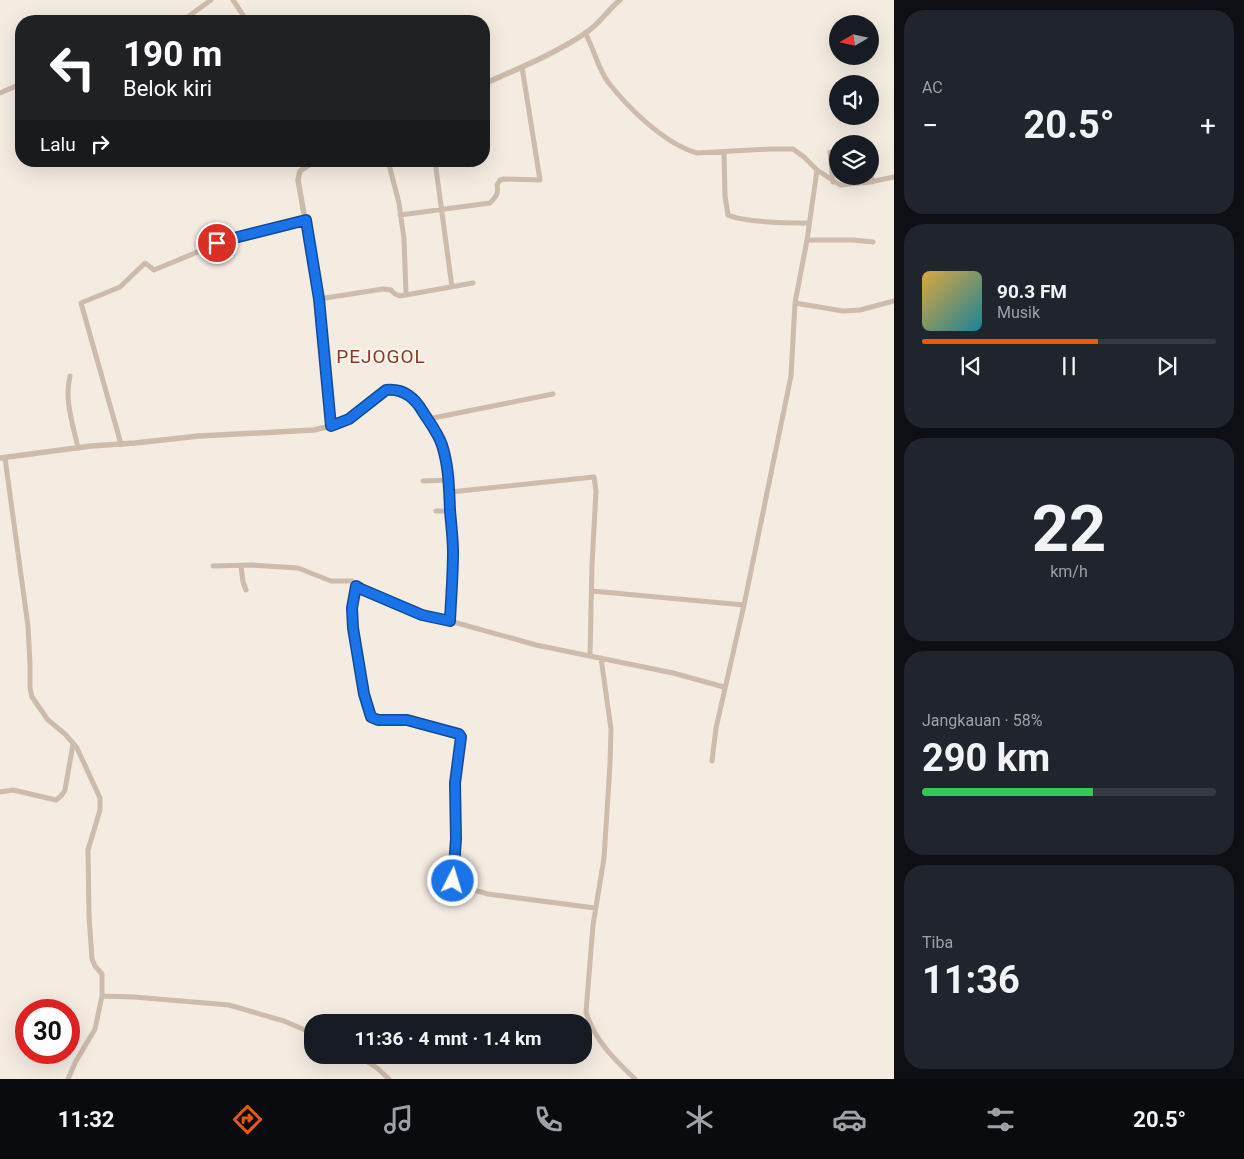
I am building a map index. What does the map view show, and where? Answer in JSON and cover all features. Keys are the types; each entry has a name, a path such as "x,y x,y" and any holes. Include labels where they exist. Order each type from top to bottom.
{"street":[{"path":"190,15 211,0"},
{"path":"233,0 243,15"},
{"path":"490,81 547,55 585,33 598,23 620,0"},
{"path":"585,33 608,81 640,116 675,144 697,153 792,149 829,179"},
{"path":"400,214 490,203 496,197 497,185 500,180 540,180 522,66"},
{"path":"0,93 15,87"},
{"path":"724,152 725,196 728,215 791,224 810,223"},
{"path":"306,167 300,171 298,176 319,299 331,426"},
{"path":"389,167 404,239 406,294"},
{"path":"436,167 452,287"},
{"path":"712,761 724,687 744,605 791,376 795,303 810,223 817,170"},
{"path":"879,181 894,178"},
{"path":"121,444 81,303 120,287 145,263 154,270 230,239 306,220"},
{"path":"807,240 873,242"},
{"path":"319,299 383,289 391,290 398,296 473,283"},
{"path":"795,303 843,311 860,310 894,301"},
{"path":"70,376 67,386 67,397 78,448"},
{"path":"68,1079 76,1060 95,1029 102,996 102,974 95,966 92,955 89,916 88,850 100,810 100,798 73,744 65,734 48,720 32,697 28,626 3,458 78,448 199,436 314,430 349,419 386,390 402,391 413,398 428,419 442,446 449,480 453,551 450,621"},
{"path":"428,419 553,394"},
{"path":"450,492 594,477 596,491 590,656"},
{"path":"423,481 449,480"},
{"path":"436,511 450,511"},
{"path":"213,566 298,568 336,582 350,581 361,589 422,615 536,645 673,673 724,687"},
{"path":"241,566 246,590"},
{"path":"356,586 352,608 353,628 364,694 371,717 378,720 407,720 457,733 461,737 455,783 456,839 452,878 454,884 488,894 595,908"},
{"path":"592,591 744,605"},
{"path":"601,658 611,729 604,858 595,908 586,1012 589,1023 604,1046 635,1079"},
{"path":"0,792 12,790 56,800 65,790 73,744"},
{"path":"102,996 134,996 229,1006 284,1021 304,1030"},
{"path":"371,1064 388,1079"}],"district":[{"name":"PEJOGOL","path":"381,356"}],"route":[{"path":"217,243 306,220 319,299 331,426 349,419 386,390 394,389 402,391 413,398 437,434 442,446 449,480 452,527 453,551 450,621 422,615 356,586 352,608 353,628 364,694 371,717 378,720 407,720 448,730 459,734 461,737 455,783 456,845 453,881"}]}
